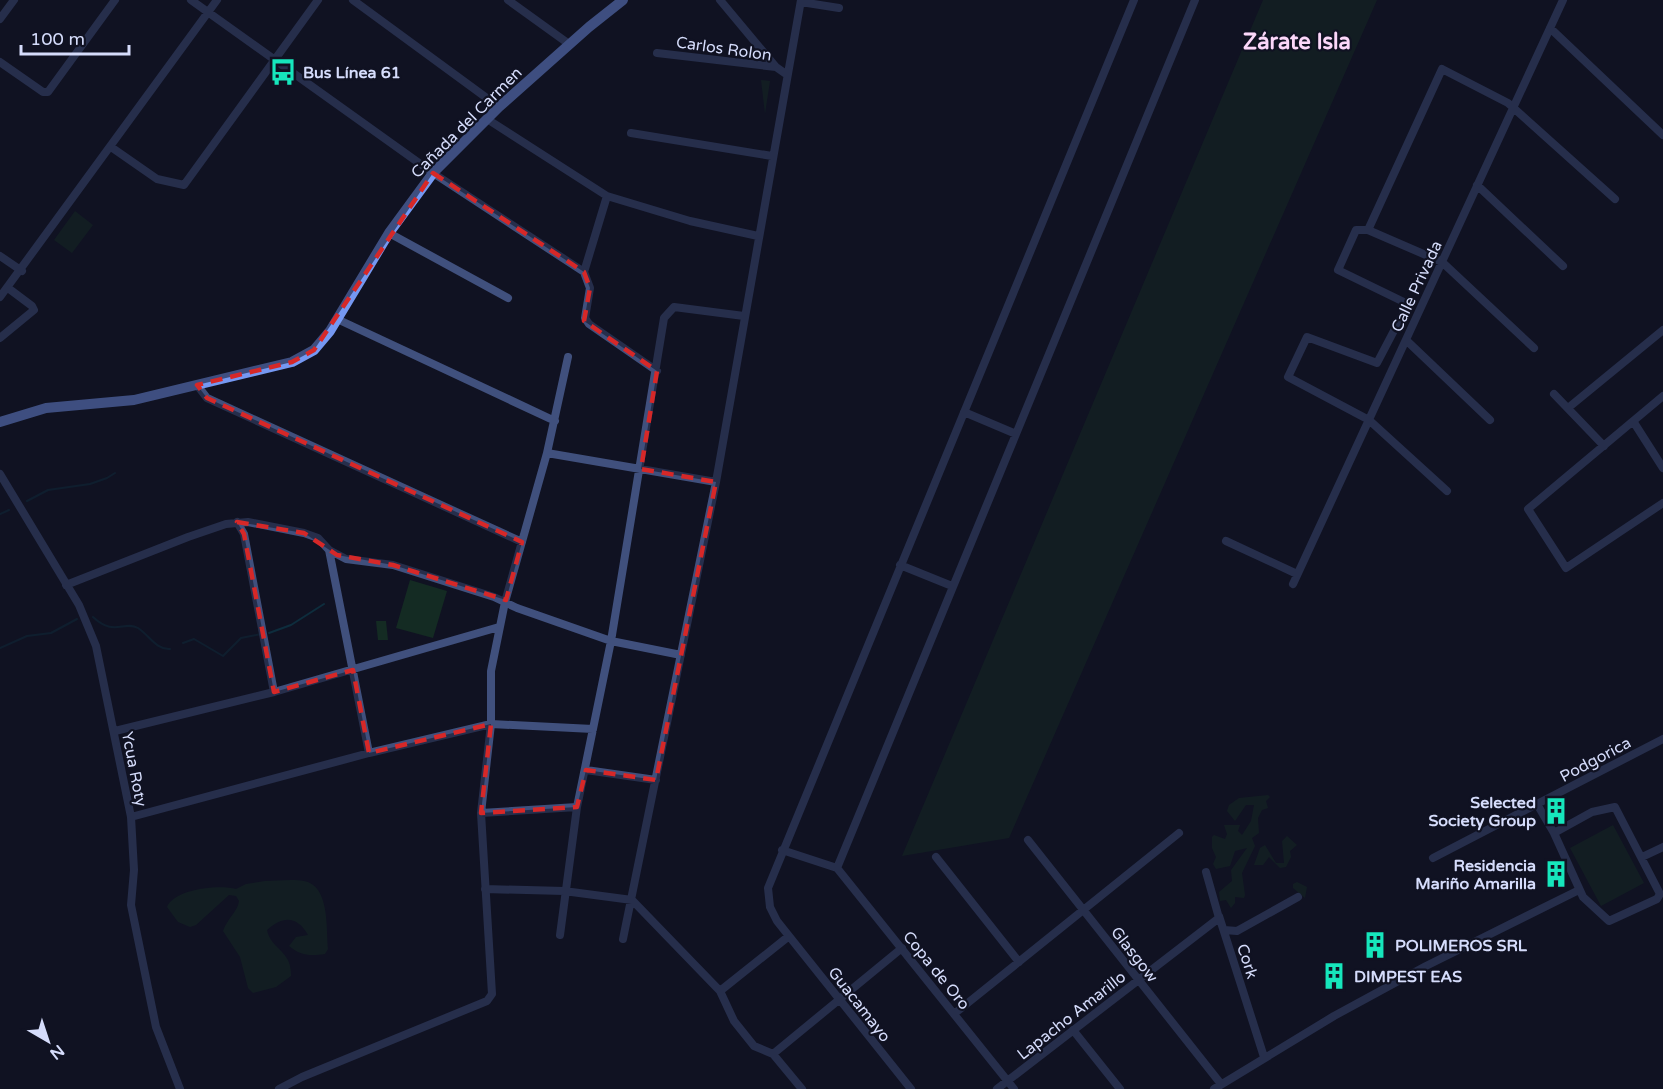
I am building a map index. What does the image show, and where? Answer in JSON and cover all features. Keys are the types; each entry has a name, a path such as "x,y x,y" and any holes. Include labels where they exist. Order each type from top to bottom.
{"street":[{"path":"0,19 14,0"},
{"path":"0,62 43,92 48,92 115,0"},
{"path":"191,0 433,173 584,272 590,288 585,318 589,324 657,371"},
{"path":"0,297 22,271 217,0"},
{"path":"111,147 157,179 184,185 318,0"},
{"path":"353,0 499,107"},
{"path":"508,0 569,44"},
{"name":"Cañada del Carmen","path":"0,422 46,408 134,400 305,357 321,341 337,319 389,233 433,173 499,107 569,44 623,0"},
{"path":"720,0 776,67"},
{"name":"Guacamayo","path":"911,1089 777,921 768,898 768,888 782,849 1134,0"},
{"path":"782,849 837,868 1195,0"},
{"name":"Calle Privada","path":"1293,584 1478,185 1512,106 1563,0"},
{"path":"623,939 716,482 786,74 801,1 839,8"},
{"path":"1550,28 1663,135"},
{"name":"Carlos Rolon","path":"657,53 776,67 786,74"},
{"path":"1368,230 1441,70 1504,99 1615,200"},
{"path":"487,118 607,196 690,221 758,236"},
{"path":"631,133 772,156"},
{"path":"1478,185 1563,266"},
{"path":"584,272 607,196"},
{"path":"1447,491 1369,420 1287,376 1306,338 1309,337 1376,363 1380,361 1408,303 1340,271 1337,267 1356,230 1368,230 1442,262 1534,348"},
{"path":"389,233 508,298"},
{"path":"0,256 22,271"},
{"path":"0,338 34,310 8,288"},
{"path":"560,935 564,891 577,807 612,641 664,318 674,307 744,316"},
{"path":"337,319 555,421"},
{"path":"1568,408 1663,330"},
{"path":"1406,340 1490,420"},
{"path":"279,1089 302,1077 487,1001 492,994 481,813 491,724 491,671 505,602 547,453 568,357"},
{"path":"197,385 207,398 522,542"},
{"path":"1554,394 1604,446"},
{"path":"1663,396 1528,509 1565,567 1663,502"},
{"path":"964,412 1016,434"},
{"path":"1633,421 1663,468"},
{"path":"547,453 716,482"},
{"name":"Ycua Roty","path":"0,474 88,623 96,646 131,817 134,870 132,905 156,1027 180,1089"},
{"path":"66,585 152,549 237,522 248,522 318,538 329,550 346,560 393,565 612,641 681,655"},
{"path":"237,522 246,543 273,692"},
{"path":"1226,542 1297,574"},
{"path":"329,550 369,753"},
{"path":"900,565 952,586"},
{"path":"115,731 273,692 500,627"},
{"path":"131,817 369,753 491,724 593,729"},
{"name":"Podgorica","path":"1433,858 1663,739"},
{"path":"586,770 656,780"},
{"path":"1537,804 1554,833 1579,890 1590,906 1610,921 1657,899 1660,894 1616,807 1592,812 1554,833"},
{"path":"481,813 577,807"},
{"path":"954,1014 1179,833"},
{"name":"Glasgow","path":"1028,840 1139,980 1218,1086"},
{"path":"1642,857 1663,847"},
{"path":"936,857 1019,962"},
{"name":"Copa de Oro","path":"837,868 1014,1089"},
{"name":"Cork","path":"1219,918 1206,872 1264,1057"},
{"path":"485,889 564,891 632,900 720,991 725,1005 744,1035 754,1046 773,1054 802,1089"},
{"path":"1218,1086 1264,1057 1426,966 1579,890"},
{"path":"1224,930 1238,931 1298,897"},
{"name":"Lapacho Amarillo","path":"997,1089 1219,918"},
{"path":"720,991 789,936"},
{"path":"773,1054 902,948"},
{"path":"1073,1030 1120,1089"}],"highlighted area":[{"path":"433,173 584,272 590,288 584,321 657,371 641,469 716,482 656,780 586,770 577,807 481,813 491,724 369,753 353,670 274,692 244,534 237,522 304,533 337,555 393,565 506,600 522,542 207,398 197,385 292,362 314,350"}],"green space":[{"path":"1263,0 1377,0 1009,838 902,856"},
{"path":"761,80 770,81 765,114"},
{"path":"75,211 93,225 72,253 54,240"},
{"path":"410,580 447,591 433,638 396,628"},
{"path":"376,621 386,621 388,640 378,640"},
{"path":"1268,795 1270,797 1266,801 1268,808 1262,810 1258,818 1259,833 1252,838 1255,846 1242,873 1245,895 1244,898 1235,897 1235,903 1231,908 1226,900 1220,901 1219,892 1232,881 1231,870 1247,848 1235,851 1230,866 1216,869 1213,864 1216,857 1212,848 1212,837 1214,835 1225,839 1227,834 1224,825 1240,825 1238,831 1242,835 1251,821 1254,805 1246,805 1235,821 1227,811 1229,805 1239,798"},
{"path":"1613,825 1644,883 1601,906 1570,848"},
{"path":"1287,836 1297,845 1290,851 1291,857 1286,867 1280,868 1269,857 1263,865 1254,865 1260,848 1265,845 1276,863 1284,863 1282,841"},
{"path":"290,880 312,884 318,891 325,909 328,949 325,954 320,955 298,952 289,946 296,937 308,935 304,928 294,921 278,922 267,930 269,937 285,955 291,976 276,987 253,993 248,988 240,957 223,931 238,905 239,901 236,896 229,895 196,925 190,927 178,922 167,907 178,896 198,889 219,887 236,889 246,884"},
{"path":"1297,882 1307,887 1305,898 1293,888 1293,884"}],"waterway":[{"path":"27,501 48,490 90,484 115,473"},
{"path":"0,514 9,510"},
{"path":"269,633 291,625 324,604"},
{"path":"93,617 107,626 138,628 157,645 170,649"},
{"path":"0,648 27,636 51,633 77,619"},
{"path":"183,643 194,639 223,656 241,638 261,634"}],"place":[{"name":"Bus Línea 61","path":"283,72"},
{"name":"Selected Society Group","path":"1556,811"},
{"name":"Residencia Mariño Amarilla","path":"1556,874"},
{"name":"POLIMEROS SRL","path":"1375,945"},
{"name":"DIMPEST EAS","path":"1334,976"}],"district":[{"name":"Zárate Isla","path":"1297,41"}]}
